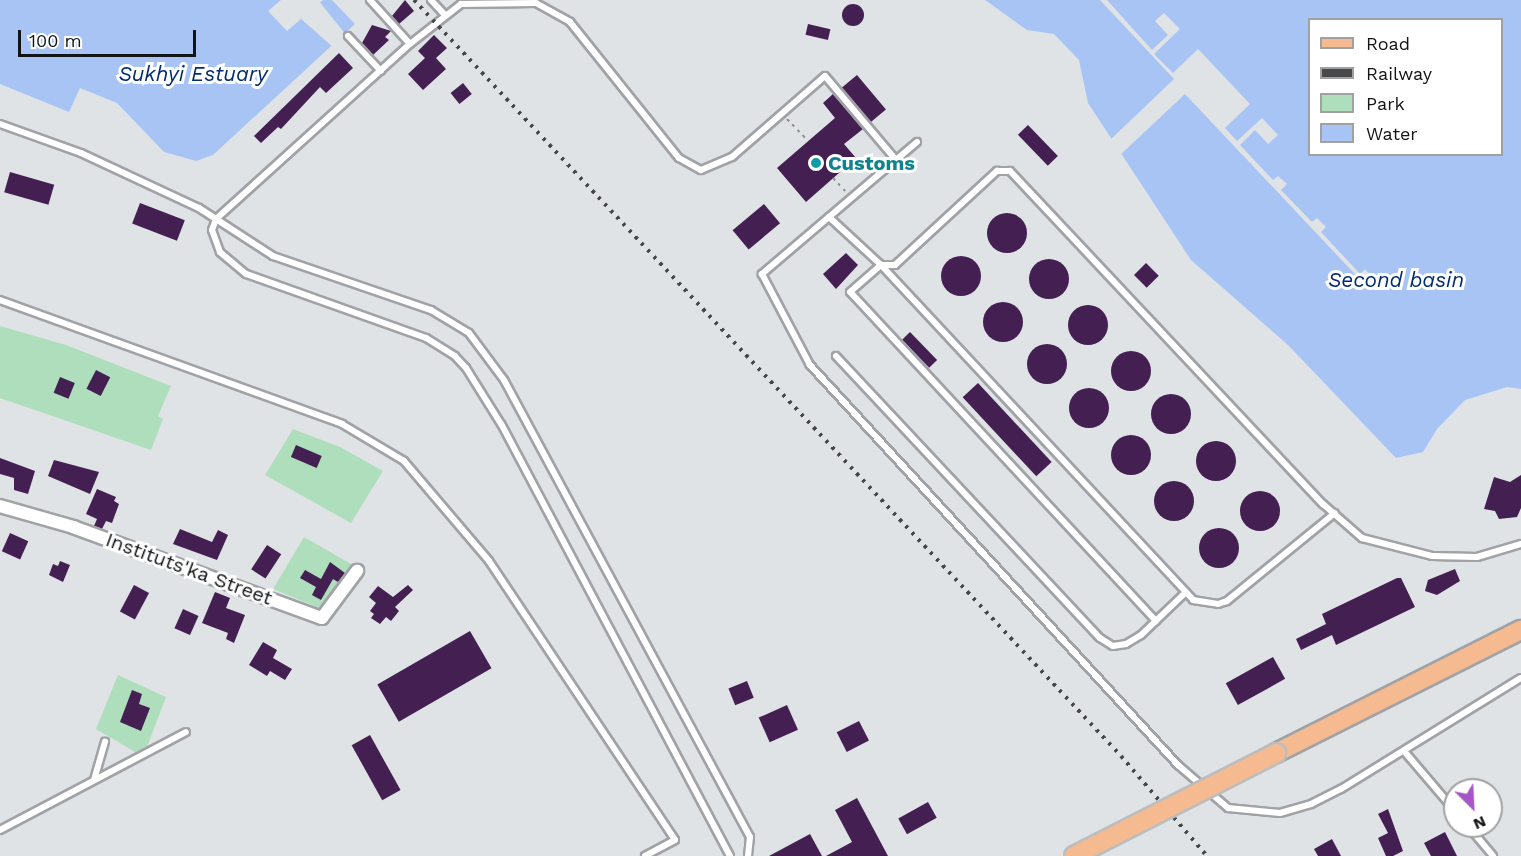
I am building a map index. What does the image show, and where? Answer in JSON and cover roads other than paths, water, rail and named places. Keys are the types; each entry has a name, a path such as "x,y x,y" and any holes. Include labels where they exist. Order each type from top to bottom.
{"main road":[{"path":"1074,856 1521,630"}],"street":[{"name":"Instituts'ka Street","path":"0,506 73,527 322,618 357,571"}],"lane":[{"path":"370,0 410,44"},
{"path":"431,0 445,15"},
{"path":"730,856 501,424 466,369 455,356 426,338 246,274 230,263 214,242 216,219 410,44 461,4 536,3 570,22 679,158 701,170 732,157 825,76 896,160"},
{"path":"348,36 381,71"},
{"path":"0,124 81,153 216,219 273,256 431,310 469,333 484,350 750,837 748,856"},
{"path":"917,142 762,274 810,364 1178,765 1228,808 1255,814 1280,813 1321,800 1521,678"},
{"path":"1156,621 850,292 881,265 895,265 997,171 1010,171 1335,513 1362,538 1432,556 1477,556 1521,544"},
{"path":"829,217 881,265 1193,600 1218,604 1227,601 1335,513"},
{"path":"0,300 342,424 404,461 495,570 675,840 645,856"},
{"path":"836,356 1100,638 1113,646 1126,644 1156,621 1186,592"},
{"path":"0,830 186,732"},
{"path":"94,780 105,742"},
{"path":"1404,751 1443,797"},
{"path":"1478,838 1493,856"}],"water":[{"name":"Sukhyi Estuary","path":"0,0 281,0 268,11 287,31 323,0 332,0 355,24 213,155 196,161 164,152 117,103 80,88 69,112 0,84"},
{"name":"Second basin","path":"985,0 1521,0 1521,389 1507,387 1465,400 1437,429 1423,452 1396,458 1288,345 1191,260 1088,103 1079,60 1054,34 1027,30"}],"railway":[{"path":"414,0 1121,756 1207,856"}],"place":[{"name":"Customs","path":"816,163"}]}
